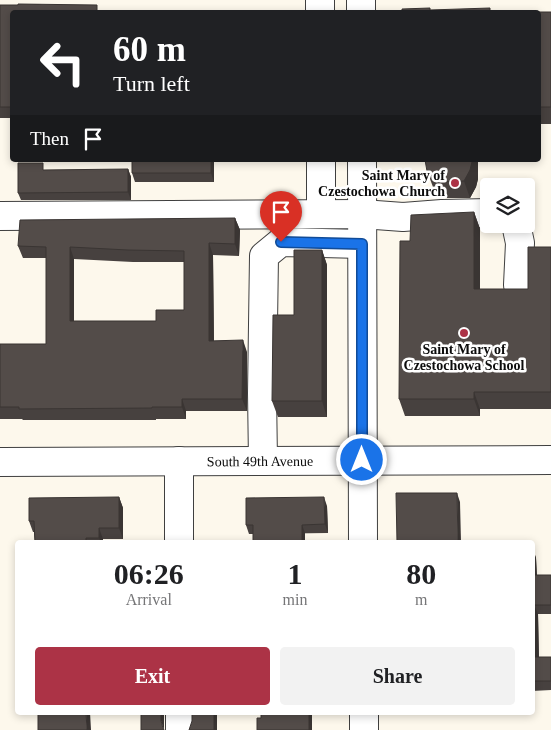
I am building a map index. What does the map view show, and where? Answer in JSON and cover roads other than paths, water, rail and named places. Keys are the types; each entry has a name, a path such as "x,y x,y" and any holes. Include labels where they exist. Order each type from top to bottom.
{"street":[{"path":"320,162 321,214"},
{"path":"362,162 362,540"},
{"path":"0,216 321,214 403,216 480,213"},
{"path":"518,233 520,243 518,285"},
{"path":"263,461 264,256 281,242 362,244"},
{"name":"South 49th Avenue","path":"0,462 551,460"},
{"path":"179,461 179,540"},
{"path":"180,715 180,730"},
{"path":"364,715 364,730"}],"place":[{"name":"Saint Mary of Czestochowa Church","path":"455,183"},
{"name":"Saint Mary of Czestochowa School","path":"464,333"}]}
